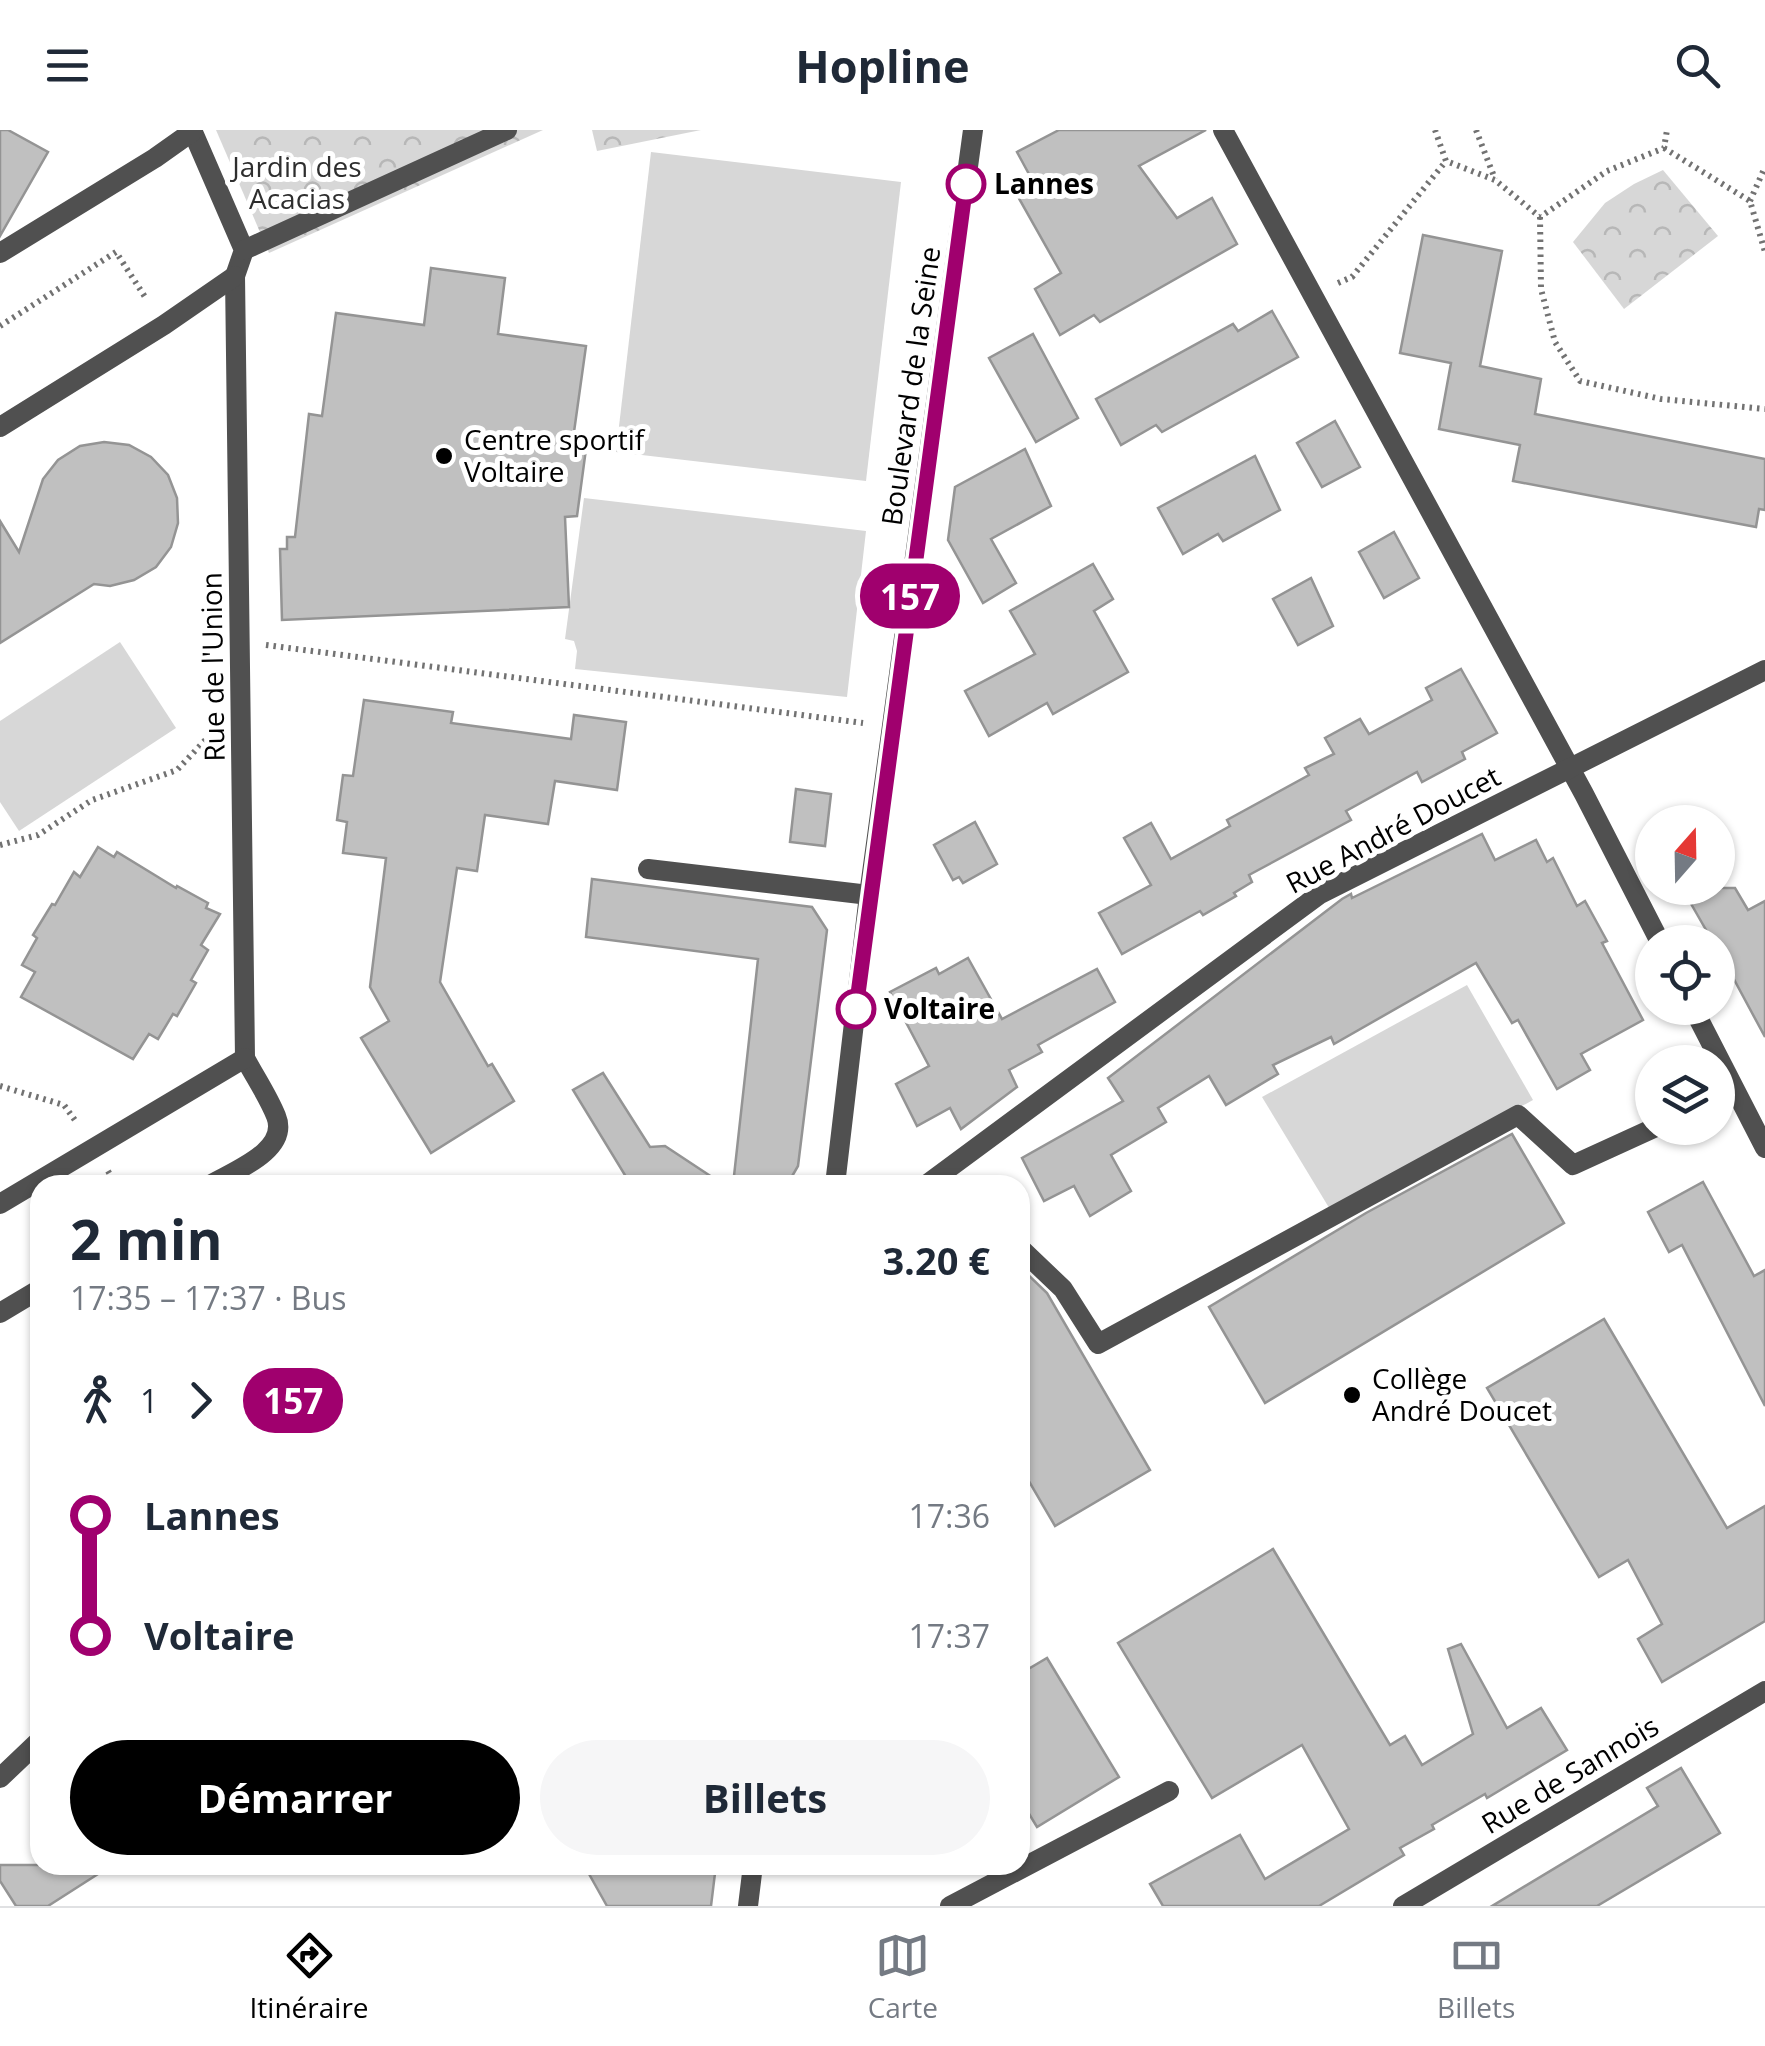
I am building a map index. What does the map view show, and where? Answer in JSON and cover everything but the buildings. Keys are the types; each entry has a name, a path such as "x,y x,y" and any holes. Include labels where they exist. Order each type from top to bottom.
{"street":[{"path":"0,253 193,131 244,250 508,130"},
{"name":"Boulevard de la Seine","path":"837,1175 869,895 973,130"},
{"path":"1224,130 1651,925"},
{"name":"Rue de l'Union","path":"227,1175 270,1149 278,1136 278,1120 245,1058 235,276 244,250"},
{"path":"0,428 235,276"},
{"name":"Rue André Doucet","path":"940,1175 1320,894 1765,670"},
{"path":"648,869 869,895"},
{"path":"1702,1025 1765,1148"},
{"path":"49,1175 245,1058"},
{"path":"1030,1258 1063,1289 1098,1344 1518,1115 1574,1165 1635,1137"},
{"path":"0,1204 30,1186"},
{"path":"0,1314 30,1295"},
{"name":"Rue de Sannois","path":"1403,1906 1765,1691"},
{"path":"0,1778 30,1750"},
{"path":"1030,1864 1169,1791"},
{"path":"748,1906 752,1875"},
{"path":"950,1906 1009,1875"}],"path":[{"path":"1435,130 1446,161 1495,180 1540,217 1541,289 1555,342 1580,381 1661,399 1765,409"},
{"path":"1476,130 1495,180"},
{"path":"1664,148 1666,130"},
{"path":"1540,217 1607,172 1664,148"},
{"path":"1664,148 1750,201"},
{"path":"1312,294 1352,277 1446,161"},
{"path":"1765,168 1750,201 1765,252"},
{"path":"0,326 116,252 164,325"},
{"path":"240,642 892,726"},
{"path":"0,845 38,834 92,800 176,770 240,703"},
{"path":"0,1086 64,1105 110,1175"}],"green space":[{"name":"Jardin des Acacias","path":"216,130 543,130 269,253"},
{"path":"592,130 701,130 597,151"},
{"path":"651,152 901,182 866,481 616,452"},
{"path":"1663,170 1718,236 1624,309 1573,242 1605,203"},
{"path":"584,498 866,531 847,697 575,669 574,641 565,639"},
{"path":"120,642 176,728 19,831 0,802 0,721"},
{"path":"1467,985 1533,1100 1331,1211 1262,1097"}],"bus line":[{"name":"157","path":"856,1009 966,184"}],"place":[{"name":"Lannes","path":"966,184"},
{"name":"Centre sportif Voltaire","path":"444,456"},
{"name":"Voltaire","path":"856,1009"},
{"name":"Collège André Doucet","path":"1352,1395"}]}
